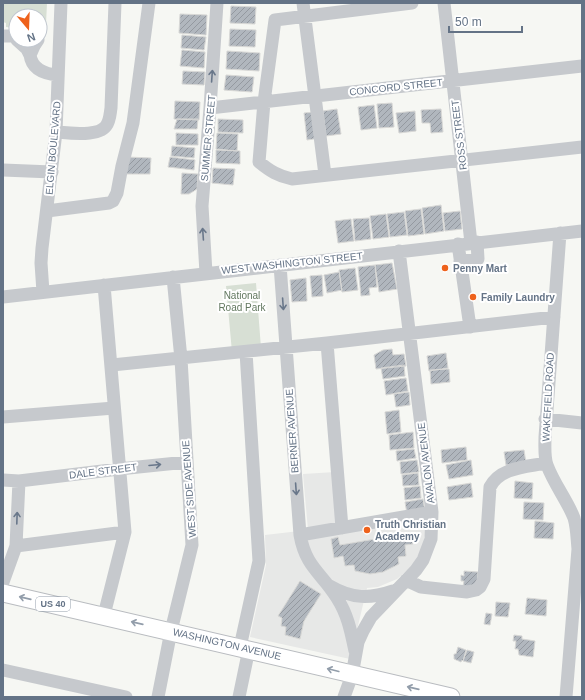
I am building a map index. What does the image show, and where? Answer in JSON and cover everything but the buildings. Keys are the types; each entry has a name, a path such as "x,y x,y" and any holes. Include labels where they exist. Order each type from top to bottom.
{"main road":[{"name":"WASHINGTON AVENUE","path":"3,592 244,648 431,695 451,697"}],"street":[{"name":"ELGIN BOULEVARD","path":"43,292 41,263 56,132 61,3"},
{"path":"56,132 90,133 106,127 110,119 115,3"},
{"path":"47,211 109,203 114,201 133,123 149,3"},
{"name":"SUMMER STREET","path":"206,273 202,206 217,3"},
{"path":"412,3 304,9 274,20 264,102 259,162 270,172 292,180 582,146"},
{"name":"ROSS STREET","path":"444,3 462,160 474,242 478,259 460,261"},
{"path":"304,9 325,175"},
{"path":"48,38 60,38"},
{"path":"26,48 30,55 33,66 48,74 58,75"},
{"path":"30,55 35,48"},
{"name":"CONCORD STREET","path":"210,108 582,66"},
{"path":"3,170 52,172"},
{"name":"WEST WASHINGTON STREET","path":"3,297 474,242 582,231"},
{"name":"WAKEFIELD ROAD","path":"560,233 545,419 545,437 546,463 568,505 574,519 577,532 578,549 566,697"},
{"path":"458,244 470,327"},
{"name":"AVALON AVENUE","path":"344,697 352,675 358,642 371,617 420,565 431,539 432,512 399,251"},
{"name":"BERNER AVENUE","path":"280,265 302,547 313,568 330,586 341,593 363,597 374,596 397,590"},
{"name":"WEST SIDE AVENUE","path":"158,697 171,631 192,545 181,359 173,277"},
{"path":"104,285 125,532 104,615"},
{"path":"112,365 246,352 554,317"},
{"path":"327,343 342,528"},
{"path":"239,697 244,648 259,561 246,352"},
{"path":"3,417 114,408"},
{"path":"545,419 582,423"},
{"name":"DALE STREET","path":"3,480 19,481 187,462"},
{"path":"406,580 421,587 467,592 476,590 480,587 484,579 490,487 494,480 505,472 546,463"},
{"path":"3,582 16,546 19,481"},
{"path":"300,535 432,512"},
{"path":"16,546 125,532"},
{"name":"BERNER AVENUE","path":"330,586 346,615 356,654"},
{"path":"342,608 363,597"},
{"path":"3,670 126,697"}],"shaded area":[{"path":"335,472 339,530 426,516 427,525 423,546 413,565 397,579 378,587 367,588 350,659 250,637 266,565 265,535 308,530 303,474"}],"green space":[{"path":"3,3 47,3 47,8 8,8 8,27 6,27 6,23 3,22"},
{"name":"National Road Park","path":"256,283 261,348 232,352 226,286"}],"place":[{"name":"Penny Mart","path":"445,268"},
{"name":"Family Laundry","path":"473,297"},
{"name":"Truth Christian Academy","path":"367,530"}]}
